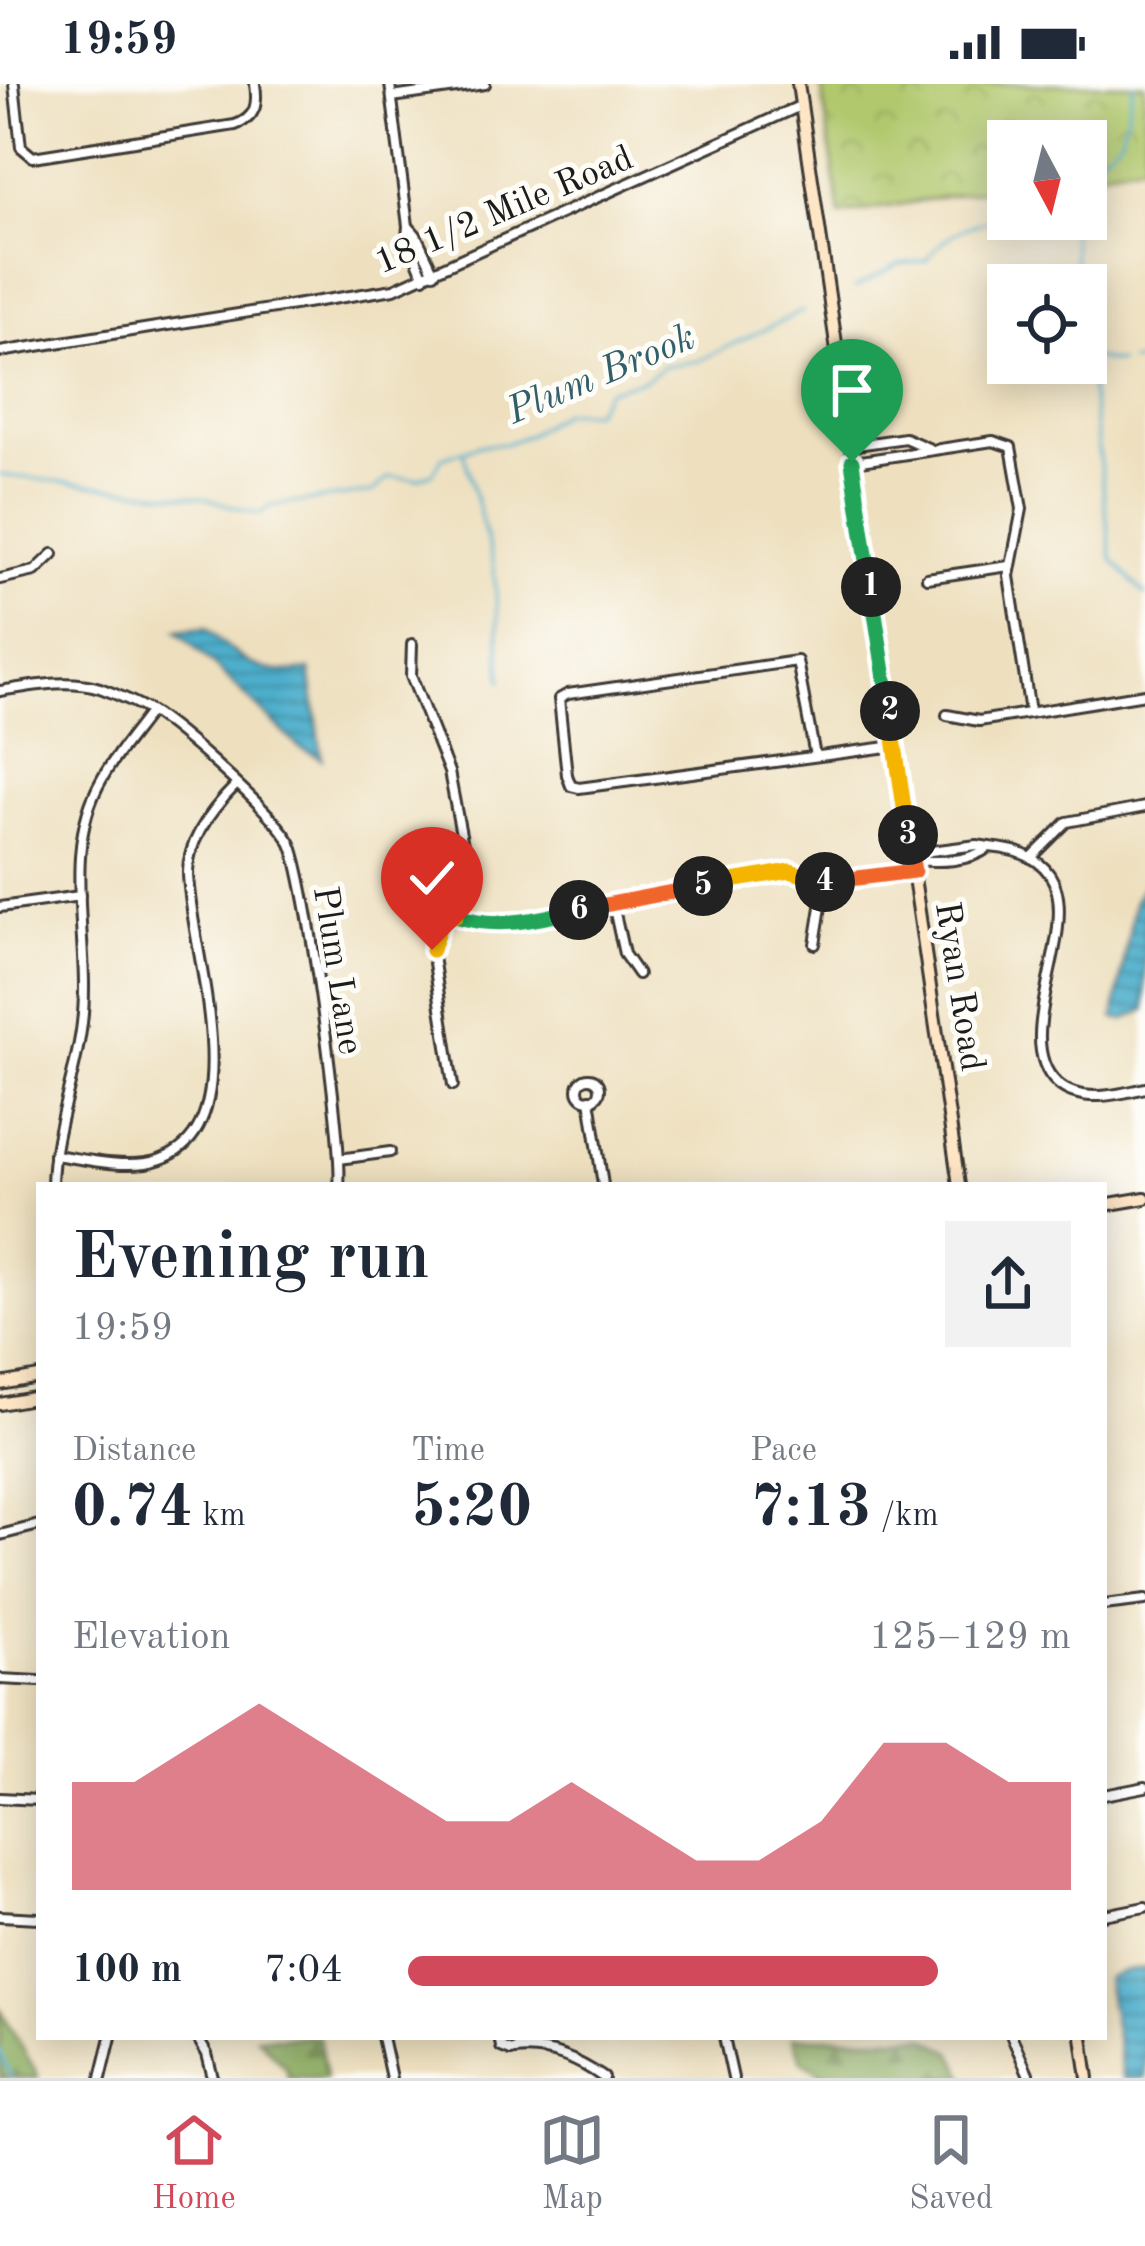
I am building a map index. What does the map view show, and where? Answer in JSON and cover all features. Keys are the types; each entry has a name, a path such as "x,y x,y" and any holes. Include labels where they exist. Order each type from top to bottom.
{"main road":[{"name":"Ryan Road","path":"798,84 959,1182"},
{"path":"1107,1204 1145,1198"},
{"path":"0,1384 36,1378"},
{"path":"0,1404 34,1398 25,1387 36,1378"},
{"path":"1082,2040 1088,2078"}],"street":[{"path":"14,84 21,147 33,157 235,125 249,119 257,100 256,84"},
{"path":"390,84 407,226 416,235 429,275"},
{"path":"392,97 485,84"},
{"name":"18 1/2 Mile Road","path":"0,352 376,293 429,275 802,106"},
{"path":"850,446 905,438 931,450"},
{"path":"852,462 993,441 1011,447 1022,509 1009,566 1030,712"},
{"path":"0,579 35,571 52,554"},
{"path":"927,578 1009,566"},
{"path":"412,644 411,676 449,772 463,845 432,961 453,1085"},
{"path":"814,756 797,661 559,699 571,786 591,788 895,746"},
{"name":"Plum Lane","path":"0,691 47,683 97,687 151,712 267,812 292,845 303,895 339,1182"},
{"path":"947,715 973,721 1145,694"},
{"path":"52,1182 58,1118 82,1031 87,985 80,896 82,835 100,782 151,712"},
{"path":"54,1155 146,1162 182,1146 201,1124 213,1083 188,872 202,828 236,785"},
{"path":"1030,858 1067,822 1145,807"},
{"path":"444,913 484,925 505,925 780,872 825,882 978,856 989,847 1013,849 1047,875 1059,908 1058,941 1038,1045 1044,1067 1060,1086 1084,1096 1145,1088"},
{"path":"815,944 825,882"},
{"path":"0,908 80,896"},
{"path":"613,904 624,954 638,974"},
{"path":"590,1100 603,1182"},
{"path":"339,1160 390,1151"},
{"path":"0,1535 36,1526"},
{"path":"1107,1605 1145,1600"},
{"path":"0,1678 36,1681"},
{"path":"1107,1794 1145,1787"},
{"path":"0,1798 36,1800"},
{"path":"1107,1914 1145,1907"},
{"path":"0,1916 36,1918"},
{"path":"101,2078 110,2040"},
{"path":"198,2040 213,2078"},
{"path":"383,2040 391,2078"},
{"path":"500,2040 504,2050 532,2048 572,2059 604,2078"},
{"path":"515,2050 520,2040"},
{"path":"524,2040 532,2048"},
{"path":"725,2040 733,2078"},
{"path":"1013,2040 1030,2078"}],"green space":[{"path":"821,84 1145,84 1145,163 1107,169 1107,120 987,120 987,190 840,215"},
{"path":"0,2009 35,2070 38,2078 0,2078"},
{"path":"260,2040 320,2040 326,2078 288,2078 287,2069"},
{"path":"794,2040 930,2040 952,2052 966,2078 829,2078 802,2061"}],"water":[{"path":"206,627 229,649 264,669 310,670 322,759 299,747 177,630"},
{"path":"1145,884 1145,1010 1124,1020 1114,1018 1135,899"},
{"path":"1145,1968 1145,2078 1123,2078 1107,1985 1107,1979"}],"waterway":[{"path":"1107,151 1121,138 1134,84"},
{"name":"Plum Brook","path":"855,288 899,264 927,261 952,235 987,221"},
{"name":"Plum Brook","path":"1072,240 1075,264"},
{"name":"Plum Brook","path":"0,475 200,497 261,513 270,506 373,492 389,477 417,479 433,473 442,458 480,445 505,444 563,412 594,411 608,390 646,379 664,366 698,361 803,311"},
{"path":"1107,361 1119,363"},
{"path":"1129,362 1145,361"},
{"name":"Plum Brook","path":"1090,384 1112,559 1145,595"},
{"path":"464,454 494,567 502,681"},
{"path":"0,2051 11,2078"}],"route":[{"path":"432,950 444,913 484,925 505,925 780,872 825,882 914,871 852,462"}]}
